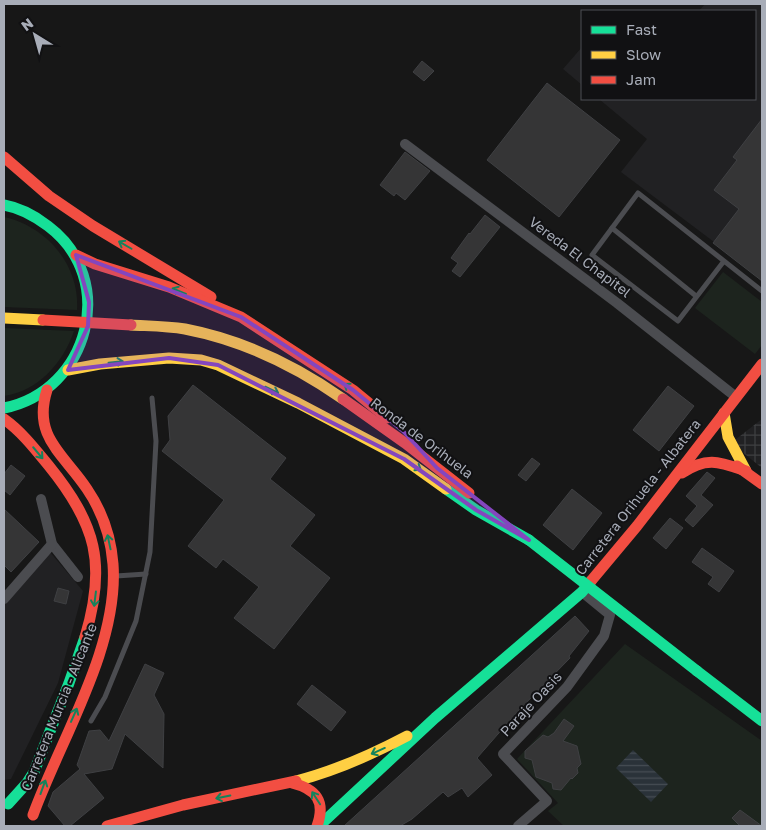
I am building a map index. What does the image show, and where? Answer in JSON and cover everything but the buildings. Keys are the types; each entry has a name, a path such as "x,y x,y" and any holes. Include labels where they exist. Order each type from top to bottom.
{"main road":[{"path":"4,157 49,196 93,226 198,288 354,390 402,431 437,468"},
{"path":"4,408 29,400 47,390 68,370 80,349 88,326 89,302 85,278 76,255 64,238 47,223 29,212 5,204"},
{"path":"76,255 95,264 169,287 241,317"},
{"name":"Ronda de Orihuela","path":"4,318 184,329 224,340 257,352 299,371 346,401 437,468 762,721"},
{"path":"68,370 100,364 169,358 187,358 218,365 298,402 388,450 434,479 476,510 529,540"},
{"name":"Carretera Orihuela - Albatera","path":"435,718 582,592 673,480 713,442 724,413 762,364"},
{"name":"Carretera Murcia - Alicante","path":"18,807 47,776 82,696 104,638 112,602 113,576 108,537 93,499 50,439 44,426 43,404 47,390"},
{"path":"724,413 726,438 746,471"},
{"name":"Carretera Murcia - Alicante","path":"4,419 12,424 34,448 75,502 90,533 96,572 94,608 89,627 70,682 18,807"},
{"path":"746,471 728,449 713,442 707,447 713,453 746,471 762,484"},
{"path":"673,480 696,463 710,460 746,471"},
{"path":"733,697 762,708"},
{"path":"108,826 143,814 292,783 346,765 395,743 435,718"},
{"path":"318,826 435,718"},
{"path":"292,783 308,788 316,796 321,806 321,818 318,826"},
{"path":"18,807 41,826"}],"street":[{"name":"Vereda El Chapitel","path":"405,144 618,303 736,396"},
{"path":"41,499 52,544 78,577"},
{"path":"4,599 52,544"},
{"name":"Paraje Oasis","path":"518,826 547,801 503,754 567,687 604,636 610,616 582,592"}],"lane":[{"path":"724,261 678,321 592,255 638,193 762,291"},
{"path":"612,228 696,296"},
{"path":"91,721 105,697 136,621 146,574 150,552 156,441 152,398"},
{"path":"113,576 146,574"}],"highlighted area":[{"path":"76,255 241,317 353,390 403,431 437,468 529,540 476,510 404,459 218,365 169,358 68,370 88,326 89,302"}],"shaded area":[{"path":"705,4 762,4 762,278 621,172 647,139 600,100 756,100 756,10 700,10"},
{"path":"581,48 581,84 563,69"},
{"path":"4,217 34,229 57,250 73,278 77,310 4,307"},
{"path":"723,272 762,302 762,345 755,354 695,308"},
{"path":"4,328 74,331 63,354 48,374 28,388 4,396"},
{"path":"762,419 762,468 731,443"},
{"path":"49,551 83,591 58,683 11,779 4,780 4,591"},
{"path":"625,644 762,741 762,826 564,826 548,811 558,803 517,759"},
{"path":"633,750 668,784 651,802 616,768"}],"traffic: fast":[{"path":"4,205 22,210 38,219 48,226 70,248 83,274 88,302 85,330 74,357 57,380 33,397 4,408"},
{"path":"446,489 476,510 529,540"},
{"path":"529,540 697,671"},
{"path":"319,826 435,718 582,592 591,581"},
{"path":"8,804 27,783 34,772 85,637"},
{"path":"697,671 762,721"}],"traffic: slow":[{"path":"4,318 43,320"},
{"path":"131,325 185,329 248,347 287,365 343,399"},
{"path":"68,370 100,364 169,358 201,360 218,365 298,403 404,459 446,489"},
{"path":"724,413 728,437 746,471"},
{"path":"296,781 353,762 407,736"}],"traffic: jam":[{"path":"4,157 49,196 93,226 211,297"},
{"path":"76,255 95,264 169,287 241,317 353,390 387,418"},
{"path":"43,320 131,325"},
{"path":"591,581 637,526 762,364"},
{"path":"33,815 98,660 107,627 112,595 113,564 105,525 87,489 60,455 47,433 43,406 47,390"},
{"path":"343,399 405,443 469,493"},
{"path":"4,419 22,435 49,466 78,507 87,526 96,566 92,611 85,637"},
{"path":"682,473 699,464 714,462 746,471"},
{"path":"737,466 762,484"},
{"path":"107,826 183,805 296,781"},
{"path":"292,783 307,789 317,797 320,810 317,826"}]}
